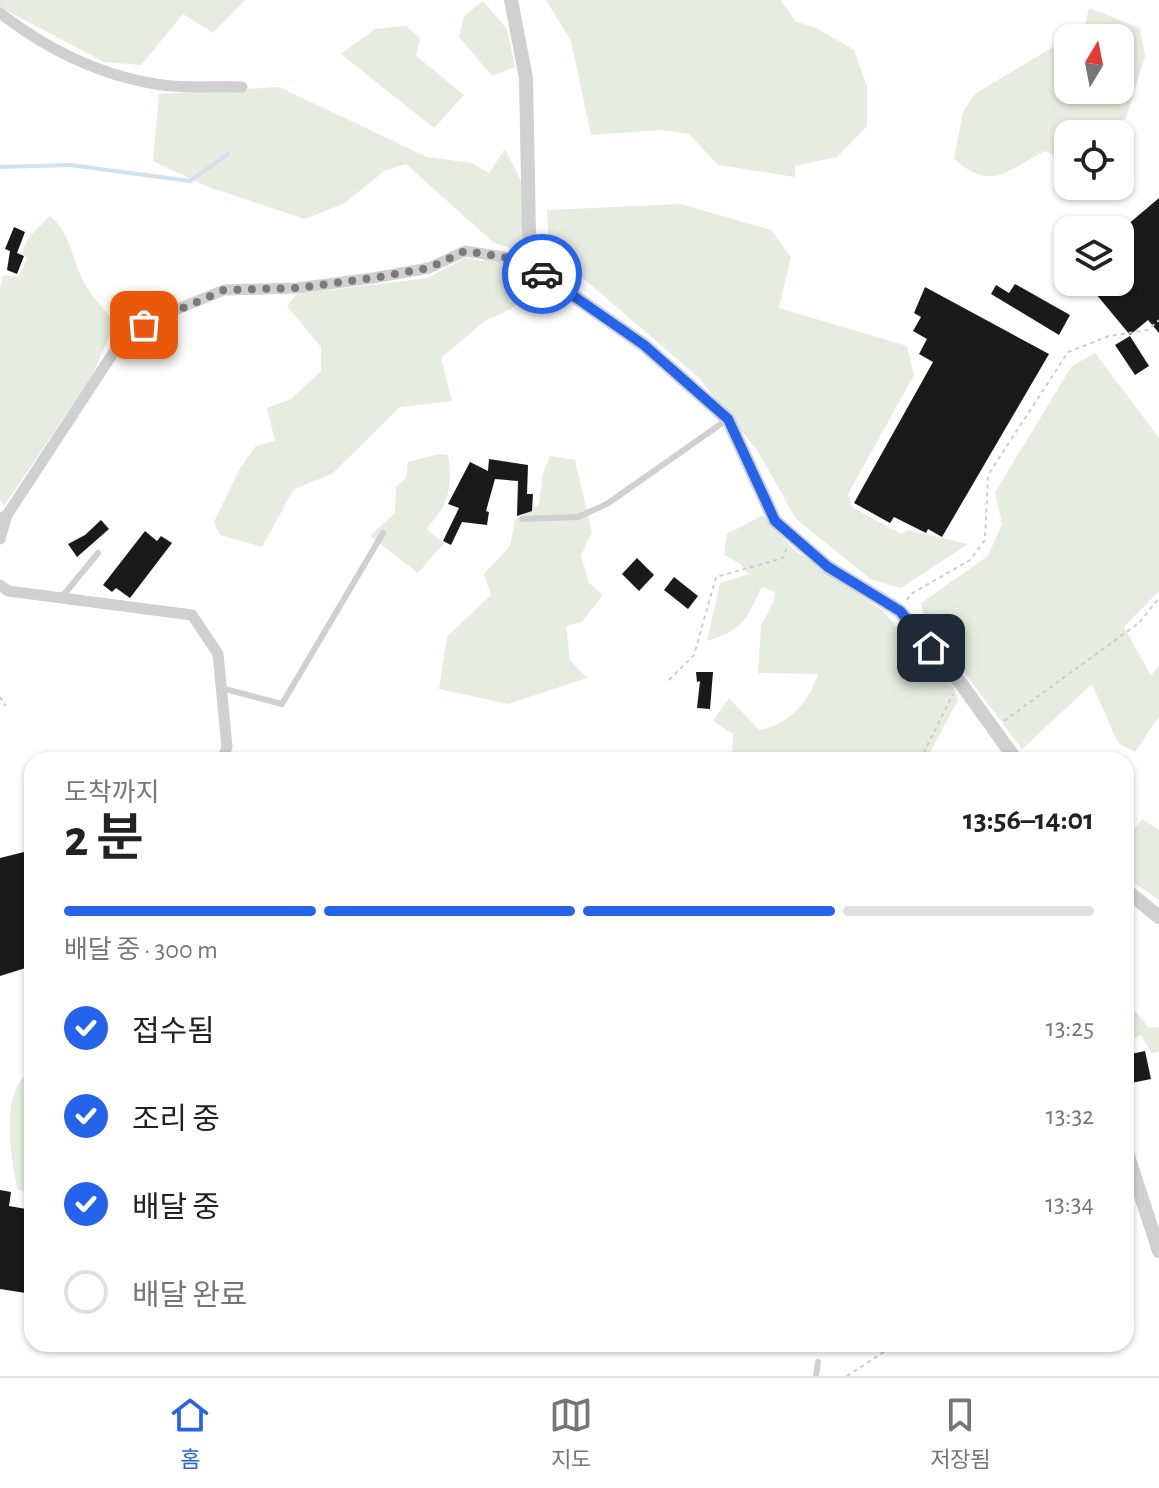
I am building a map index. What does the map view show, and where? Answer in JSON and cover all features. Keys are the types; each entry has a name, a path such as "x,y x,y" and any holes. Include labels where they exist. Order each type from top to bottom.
{"street":[{"path":"511,0 526,78 529,233 541,273"},
{"path":"0,13 25,32 86,65 151,84 242,87"},
{"path":"0,539 3,517 125,335 163,315 224,290 297,288 373,278 429,268 465,251 504,257 541,273 644,345 728,419 775,521 828,567 900,611 962,685 1010,752"},
{"path":"0,585 8,591 192,615 218,654 225,752"},
{"path":"1134,897 1159,917"},
{"path":"1134,1174 1159,1251"}],"lane":[{"path":"522,519 578,517 607,504 728,419"},
{"path":"221,688 282,704 383,533"},
{"path":"61,598 98,553"},
{"path":"816,1376 818,1362"}],"path":[{"path":"900,611 911,594 970,560 985,540 988,475 1068,352 1109,336 1148,330 1159,320"},
{"path":"669,680 694,655 716,577 783,558 791,535"},
{"path":"993,728 1139,623 1159,598"},
{"path":"924,752 952,695 962,685"},
{"path":"0,697 6,706"},
{"path":"847,1376 884,1352"}],"shaded area":[{"path":"0,0 245,0 213,33 183,14 141,65 104,62 0,7"},
{"path":"546,0 781,0 795,21 818,29 854,50 867,86 867,126 837,157 795,166 795,177 718,165 689,134 660,130 591,135 571,41"},
{"path":"483,1 507,29 515,67 492,76 459,37 464,16"},
{"path":"1089,8 1130,24 1085,24"},
{"path":"406,26 420,38 416,56 464,95 434,128 341,54 375,29"},
{"path":"1134,26 1140,28 1145,56 1134,92"},
{"path":"1054,46 1054,104 1130,104 1124,120 1054,120 1054,155 1045,151 1009,171 989,176 967,169 954,159 963,112 975,94"},
{"path":"279,87 427,157 472,163 489,173 505,149 521,181 531,253 524,261 544,293 485,321 441,358 452,401 400,407 332,474 294,489 262,547 220,535 214,522 240,468 256,446 275,441 267,408 291,399 321,371 321,347 287,306 297,294 427,278 465,258 483,261 515,249 494,243 406,164 384,171 345,203 305,219 208,187 153,161 159,94"},
{"path":"681,204 771,230 791,257 779,308 907,346 914,375 848,494 852,507 901,534 908,530 968,544 901,588 872,580 796,519 757,450 698,377 549,249 547,210"},
{"path":"50,216 63,232 85,284 114,325 93,374 4,506 0,499 0,289 3,275 18,277 27,259 22,251 29,237"},
{"path":"1095,353 1159,438 1159,591 1124,627 1151,676 1159,665 1159,716 1135,752 1118,743 1092,684 1022,749 924,619 921,603 988,556 1002,524 995,492 1072,366"},
{"path":"439,454 448,455 449,489 442,508 427,530 444,543 418,573 370,536 395,513 396,487 406,478 408,462"},
{"path":"550,456 575,460 592,532 581,555 589,583 603,595 582,622 566,626 570,660 587,678 508,704 439,689 447,637 491,595 484,574 510,546 515,520 539,504 543,473"},
{"path":"763,515 794,550 882,610 921,656 952,684 958,700 930,752 732,752 733,734 713,721 729,698 759,730 780,723 796,711 809,694 818,674 758,673 761,625 774,601 775,592 762,587 737,627 707,641 720,583 749,574 739,563 724,555 727,534"},
{"path":"1142,819 1159,830 1159,900 1134,883 1134,830"},
{"path":"1134,1011 1149,1028 1159,1027 1159,1052 1151,1053 1141,1035 1134,1038"},
{"path":"24,1077 24,1192 17,1189 10,1139 11,1106"}],"building":[{"path":"1159,198 1159,333 1148,320 1130,335 1098,296 1134,296 1134,219"},
{"path":"14,227 25,232 17,253 24,256 17,274 7,270 10,251 5,249"},
{"path":"1015,284 1070,315 1059,335 991,294 996,285 1009,293"},
{"path":"925,287 1049,354 942,537 928,529 926,533 894,517 890,523 854,503 933,362 919,354 927,339 913,331 921,317 914,313"},
{"path":"1130,336 1149,366 1135,375 1115,345"},
{"path":"489,459 528,465 527,494 533,494 532,511 517,516 518,481 495,479 486,511 489,512 487,525 462,522 451,545 443,541 459,508 448,504 470,462 488,471"},
{"path":"101,520 109,529 77,557 68,544 85,535"},
{"path":"145,531 157,541 161,536 172,543 130,598 116,588 112,592 103,585"},
{"path":"637,558 654,575 639,591 622,574"},
{"path":"674,577 698,596 688,609 664,590"},
{"path":"696,672 713,672 710,709 697,708 700,681 697,682"},
{"path":"24,852 24,968 0,976 0,858"},
{"path":"1145,1051 1151,1079 1134,1082 1134,1053"},
{"path":"0,1190 11,1192 9,1206 24,1209 24,1293 0,1289"}],"waterway":[{"path":"0,167 70,165 190,181 228,154"}],"way so far":[{"path":"144,325 224,290 297,288 373,278 429,268 465,251 504,257 542,274"}],"route":[{"path":"542,274 644,345 728,419 775,521 828,567 900,611 931,648"}]}
